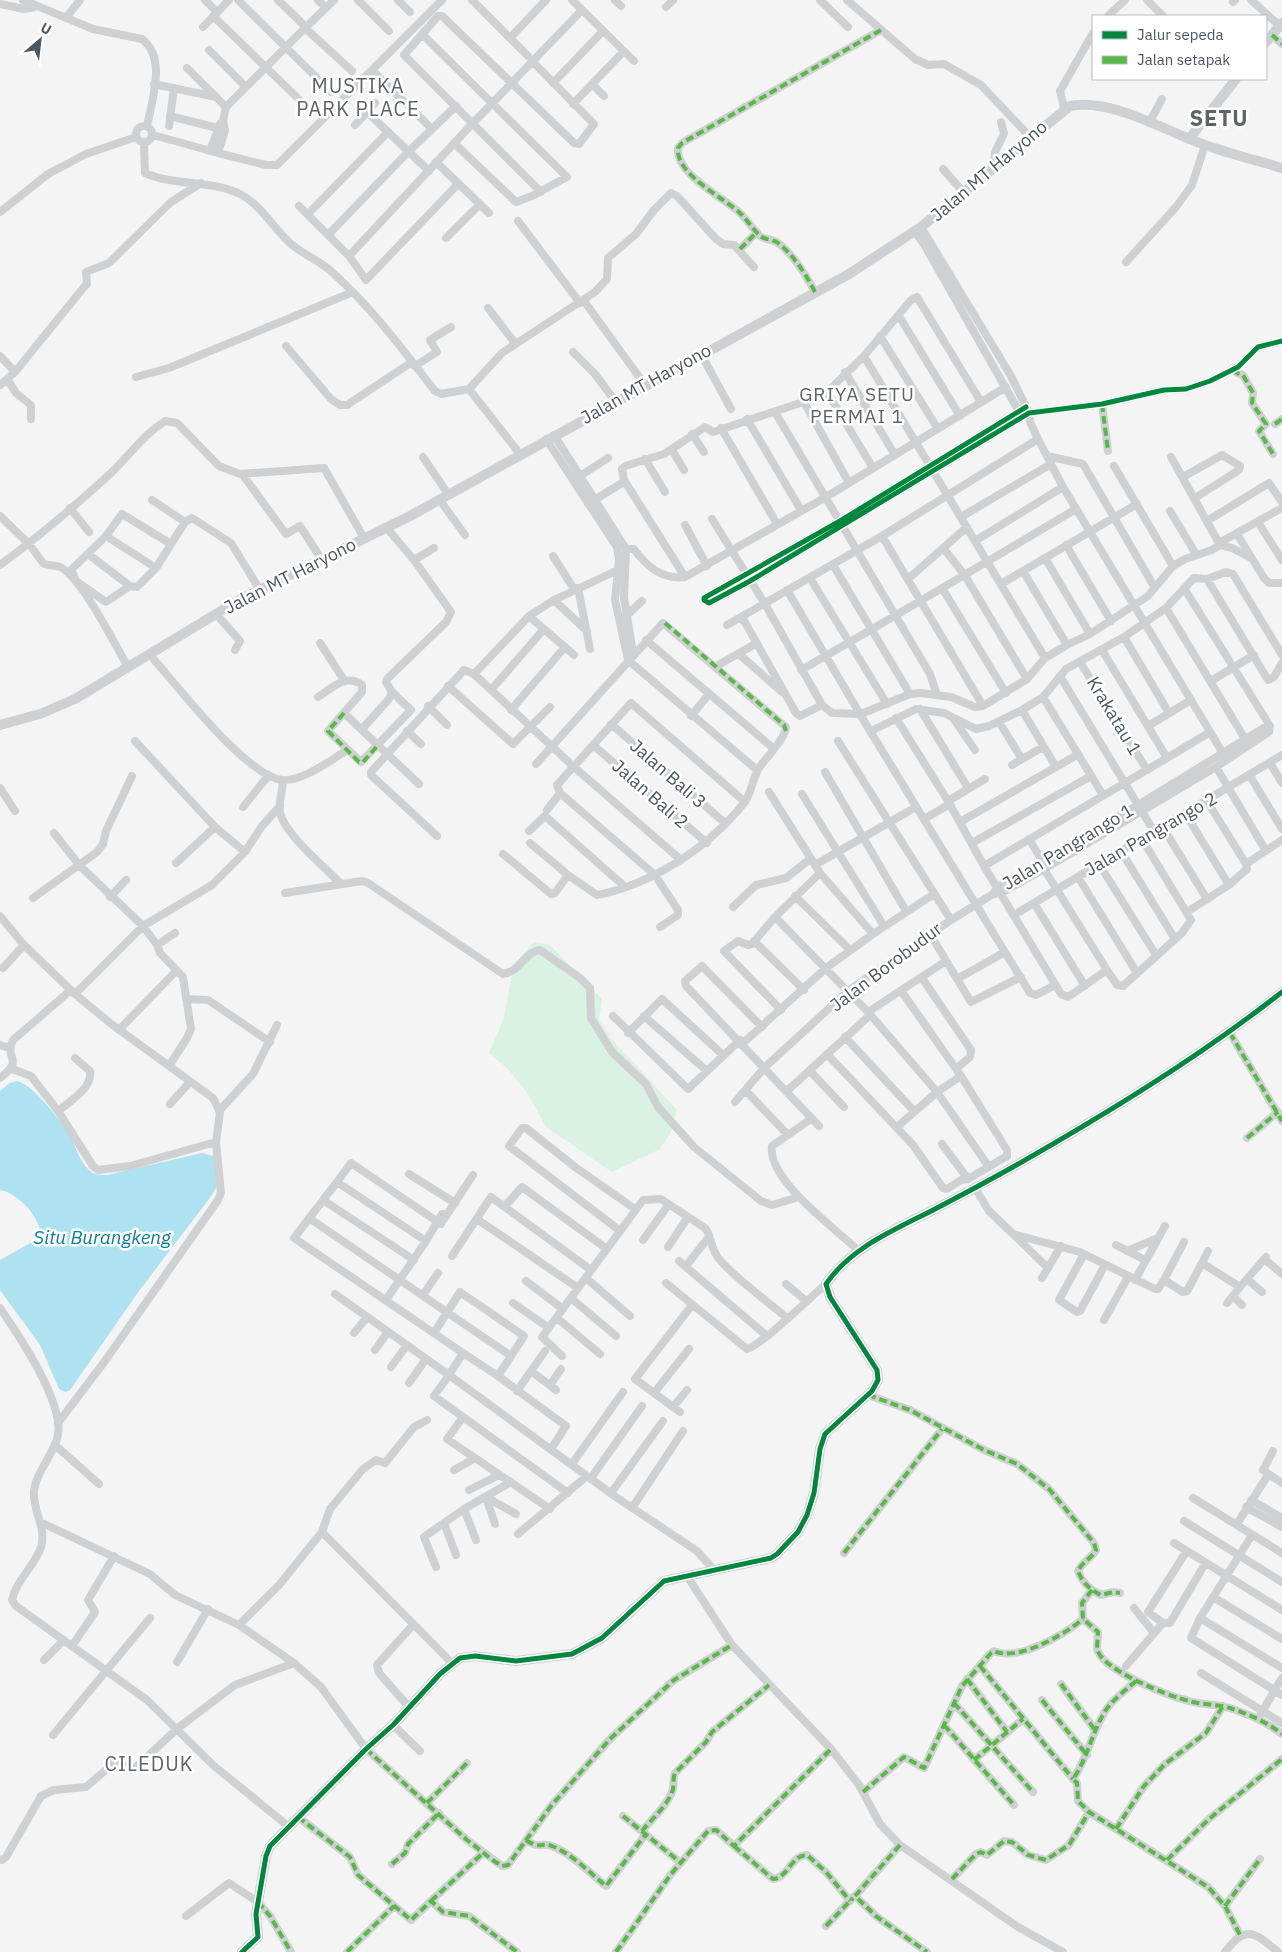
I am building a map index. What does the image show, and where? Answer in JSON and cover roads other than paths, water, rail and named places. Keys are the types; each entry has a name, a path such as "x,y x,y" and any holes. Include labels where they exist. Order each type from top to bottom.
{"street":[{"path":"66,18 80,0"},
{"path":"205,0 215,14 311,111"},
{"path":"203,27 229,0"},
{"path":"238,0 332,92"},
{"path":"278,0 305,28 352,71"},
{"path":"318,0 326,8"},
{"path":"218,154 226,107 334,0"},
{"path":"358,0 389,31"},
{"path":"398,0 410,12"},
{"path":"23,1 93,29 142,39 154,53 156,64 147,126 153,135 218,154 266,165 279,164 442,0"},
{"path":"472,0 594,125 578,145 442,16 438,16 404,52 404,57 456,106 541,192"},
{"path":"510,38 546,0"},
{"path":"572,0 634,61"},
{"path":"666,7 673,0"},
{"path":"820,0 848,27"},
{"path":"847,0 921,62 928,65 944,64 981,85 1031,138"},
{"path":"1109,15 1126,0"},
{"path":"1147,0 1162,15"},
{"path":"1251,0 1281,24 1269,39 1282,44"},
{"path":"0,4 24,9 35,7"},
{"path":"349,256 511,83 530,58 582,10"},
{"path":"815,292 804,272 779,243 761,237 738,211 715,196 693,176 679,158 678,148 714,124 881,30"},
{"path":"553,83 604,31"},
{"path":"422,34 567,177 541,192 516,202 454,143"},
{"path":"1064,108 1060,91 1092,35"},
{"path":"209,50 246,87"},
{"path":"573,104 624,51"},
{"path":"187,68 226,107"},
{"path":"372,70 432,129"},
{"path":"1189,139 1235,80"},
{"path":"154,84 216,97"},
{"path":"592,84 604,96"},
{"path":"169,126 174,88"},
{"path":"1149,123 1162,99"},
{"path":"355,125 375,103"},
{"name":"Jalan MT Haryono","path":"0,724 55,709 75,699 150,656 188,630 216,614 443,497 873,260 918,230 1031,138 1064,108 1076,104 1108,108 1205,145 1282,168"},
{"path":"328,235 408,152 456,106"},
{"path":"367,112 429,171"},
{"path":"170,116 221,129"},
{"path":"996,167 994,150 1004,134 1001,122"},
{"path":"136,137 137,130 140,127 147,126"},
{"path":"210,151 221,129"},
{"path":"308,214 388,132"},
{"path":"144,143 153,135"},
{"path":"136,137 144,143"},
{"path":"0,212 48,174 86,154 136,137"},
{"path":"144,143 145,173 153,176 201,183 236,193 256,205 288,241 316,258 353,292 372,312 439,394 468,389 492,361 515,343 582,302 600,288 607,279 608,258 636,234 654,210 671,193 677,196 716,240 740,249 754,266"},
{"path":"1126,262 1176,207 1192,185 1205,145"},
{"path":"436,162 489,213"},
{"path":"944,169 964,193"},
{"path":"0,385 15,372 87,284 86,272 109,263 171,202 201,183"},
{"path":"299,206 349,256 365,280 458,184"},
{"path":"446,238 480,204"},
{"path":"518,221 645,384"},
{"path":"918,230 925,246 1006,387 1030,422 1063,487 1225,757"},
{"path":"918,230 1011,376 1024,412"},
{"path":"740,249 758,232"},
{"path":"136,377 169,368 353,292"},
{"path":"685,577 624,480 622,469 625,466 664,454 705,427 713,432 747,419 804,402 827,392 845,372 864,356 911,300 917,297 920,299 981,402"},
{"path":"488,308 515,343"},
{"path":"899,316 960,416"},
{"path":"286,346 331,399 340,405 347,405 437,352 430,340 451,327"},
{"path":"880,336 938,429"},
{"path":"748,578 704,598 704,600 709,603 1024,412 1102,404 1164,390 1186,389 1235,368 1258,347 1282,341"},
{"path":"573,352 596,374 615,401"},
{"path":"701,354 731,409"},
{"path":"0,356 15,372"},
{"path":"864,356 1045,658"},
{"path":"1235,368 1238,373 1243,375 1253,393 1252,403 1266,424 1259,431 1273,454"},
{"path":"845,372 895,455"},
{"path":"7,379 16,393 31,405 32,419"},
{"path":"626,549 634,549 643,562 673,579 685,577 826,497 1006,387"},
{"path":"468,389 520,454"},
{"path":"827,392 873,468"},
{"path":"804,402 849,482"},
{"path":"1102,404 1108,451"},
{"path":"775,412 930,674 937,694"},
{"path":"747,419 801,510"},
{"path":"0,565 29,544 110,474 154,428 165,421 177,423 219,466 242,474 324,468 364,538"},
{"path":"721,428 778,524"},
{"path":"692,434 704,452"},
{"path":"550,437 580,476 591,502 626,549 624,567 626,616 631,656"},
{"path":"550,437 591,502 617,548 619,560 616,570 616,600 631,656 691,716 757,770"},
{"path":"727,625 949,496 1038,439"},
{"path":"672,450 684,470"},
{"path":"1183,477 1222,455 1240,466 1239,470 1194,498"},
{"path":"423,457 465,535"},
{"path":"1171,457 1220,544 1251,558"},
{"path":"580,476 608,458"},
{"path":"645,459 665,492"},
{"path":"961,517 1049,460 1083,464 1155,588"},
{"path":"1114,466 1173,566"},
{"path":"242,474 286,534 300,526 322,560"},
{"path":"591,502 622,484 624,480"},
{"path":"712,519 764,604 822,706 832,713 862,715 910,694 937,694 975,707 983,706 1027,679 1045,658 1067,644 1090,634 1135,608 1173,566 1196,554 1212,550 1281,506 1269,484 1207,521"},
{"path":"976,540 1063,487"},
{"path":"152,500 185,522"},
{"path":"1001,584 1136,504"},
{"path":"70,508 88,532"},
{"path":"802,670 1076,509"},
{"path":"1170,511 1196,554"},
{"path":"130,586 106,602 76,581 70,570 106,536 122,514 171,544"},
{"path":"0,516 29,544 43,563 60,567 72,579 94,608 128,667"},
{"path":"88,554 130,586 137,587 156,568 188,518 195,519 231,543 260,590"},
{"path":"1258,522 1282,560"},
{"path":"685,525 707,566"},
{"path":"318,697 344,680 356,680 363,688 328,731 361,762 412,710 392,692 386,682 387,679 446,622 451,612 414,560 386,527"},
{"path":"908,579 967,527"},
{"path":"1237,534 1260,574 1269,582 1282,583"},
{"path":"106,536 156,568"},
{"path":"882,536 983,706"},
{"path":"1066,545 1112,620"},
{"path":"414,560 434,548"},
{"path":"942,548 964,574 1027,679"},
{"path":"553,556 576,589 590,649"},
{"path":"1045,558 1090,634"},
{"path":"832,565 872,628 910,694"},
{"path":"474,674 529,616 554,600 624,567"},
{"path":"1023,571 1067,644"},
{"path":"869,728 920,709 952,716 976,729 999,722 1043,697 1066,668 1124,637 1143,621 1166,608 1194,578 1207,579 1231,573 1282,656"},
{"path":"810,578 888,704"},
{"path":"1207,579 1268,681 1274,677 1282,663"},
{"path":"942,588 1006,692"},
{"path":"1184,588 1267,726 1271,729 1267,734 1225,757"},
{"path":"787,590 916,807 1021,977 1033,994 1055,985"},
{"path":"554,600 587,631"},
{"path":"626,616 642,601"},
{"path":"1166,608 1245,739"},
{"path":"216,614 240,641 235,650"},
{"path":"529,616 574,656"},
{"path":"742,617 786,697 800,716 822,706"},
{"path":"530,843 568,875 597,895 655,875 707,844 745,802 757,770 786,731 784,725 663,623 631,656 536,764"},
{"path":"491,690 544,629"},
{"path":"1124,637 1169,713"},
{"path":"646,640 773,748"},
{"path":"320,643 344,680"},
{"path":"720,664 757,643"},
{"path":"511,710 565,647"},
{"path":"1102,650 1168,758"},
{"path":"739,654 786,697"},
{"path":"1211,681 1254,655"},
{"path":"150,656 242,758 269,775 283,780 318,770 347,750"},
{"name":"Krakatau 1","path":"1080,662 1147,770"},
{"path":"437,836 372,775 372,768 462,670 474,674 574,767 681,860"},
{"path":"1060,676 1154,831"},
{"path":"448,686 511,744 515,743 531,728 550,707"},
{"path":"362,729 390,699 392,692"},
{"path":"691,716 709,694"},
{"path":"1043,697 1103,795"},
{"path":"1148,726 1191,700"},
{"path":"660,927 678,915 678,910 655,875 560,792 556,786 629,703 634,704 745,802"},
{"path":"428,706 447,725"},
{"path":"920,709 968,788"},
{"path":"1022,710 1056,767"},
{"path":"344,713 379,744 419,784"},
{"path":"952,716 975,750"},
{"path":"896,718 949,803 997,891 1061,994 1068,997 1107,970"},
{"path":"999,722 1022,759"},
{"name":"Jalan Bali 3","path":"611,724 725,823"},
{"path":"1225,757 1245,739 1267,726"},
{"path":"407,730 421,744"},
{"path":"984,866 1210,732"},
{"path":"135,741 215,827 245,852"},
{"path":"838,741 950,920"},
{"name":"Jalan Bali 2","path":"593,745 707,844"},
{"path":"1012,765 1043,746"},
{"path":"960,822 1077,755"},
{"name":"Jalan Pangrango 2","path":"1019,912 1162,826 1250,776 1282,755"},
{"name":"Jalan Pangrango 1","path":"1140,808 1216,767 1225,757"},
{"name":"Jalan Pangrango 1","path":"997,891 1225,757"},
{"path":"1270,763 1282,783"},
{"path":"1216,767 1266,851"},
{"path":"825,772 906,911"},
{"path":"244,807 269,775"},
{"path":"33,898 91,858 103,844 106,831 132,776"},
{"path":"972,843 1091,776"},
{"path":"1250,776 1282,829"},
{"path":"924,819 968,788 985,779"},
{"path":"283,780 280,806 283,819 292,833 341,884"},
{"path":"0,788 16,811"},
{"path":"546,810 560,792"},
{"path":"769,792 820,873 873,934"},
{"path":"802,794 884,926"},
{"path":"1187,912 1229,886 1246,870 1246,864 1207,801"},
{"path":"0,1078 12,1068 14,1062 10,1048 13,1040 73,992 143,926 212,885 245,852 262,826 280,806"},
{"path":"733,907 756,885 786,878 812,862 838,852 916,807"},
{"path":"1186,813 1229,886"},
{"path":"529,831 545,816 624,886"},
{"path":"1162,826 1207,899"},
{"path":"176,864 215,827"},
{"path":"54,833 80,866 110,897 143,926 157,945 160,953 185,982 191,1029 188,1038 169,1066"},
{"path":"1029,838 1056,890 1120,987 1175,939 1190,922 1187,912 1142,838"},
{"path":"1246,864 1282,840"},
{"path":"1121,851 1175,939"},
{"path":"503,854 551,894 555,893 568,875"},
{"path":"1100,864 1156,955"},
{"path":"781,1010 725,953 725,948 738,941 748,945 754,941 795,896 820,873"},
{"path":"1078,877 1137,973"},
{"path":"110,897 126,880"},
{"path":"285,893 362,881 503,974 513,971 533,951 540,950 580,978 590,988 591,1018 596,1028 612,1052 646,1084 658,1107 694,1147 761,1201 772,1205 799,1197"},
{"name":"Jalan Borobudur","path":"735,1102 764,1068 848,991 950,920 997,891"},
{"path":"613,1016 628,1033 688,1089 722,1055 762,1026 804,990 826,968 884,926 934,894"},
{"path":"795,896 850,950"},
{"path":"1034,903 1085,986"},
{"path":"0,916 24,945 73,992 119,1030 213,1098 220,1111 216,1146 220,1188 218,1200 105,1361 58,1423"},
{"path":"775,917 848,991 937,1092 989,1167"},
{"path":"157,945 175,933"},
{"path":"930,934 972,1002 1021,977"},
{"path":"754,941 804,990"},
{"path":"2,968 24,945"},
{"path":"957,979 1005,952"},
{"path":"787,1091 869,1014 946,961"},
{"path":"762,1026 704,968 700,966 684,983 820,1126"},
{"path":"119,1030 176,971"},
{"path":"897,1127 959,1072 970,1057 971,1050 922,978"},
{"path":"827,1054 913,1145 943,1188 947,1189 961,1180 968,1179 989,1167 1008,1152 959,1072 902,992"},
{"path":"666,1283 743,1348 751,1349 826,1284 842,1265 859,1251 895,1228 975,1188 1075,1131 1230,1033 1282,992"},
{"path":"186,999 208,1000 270,1042"},
{"path":"628,1033 662,1000 722,1055"},
{"path":"644,1016 708,1071"},
{"path":"220,1111 253,1074 277,1025"},
{"path":"1230,1033 1282,1121"},
{"path":"845,1037 914,1111"},
{"path":"0,1045 10,1048"},
{"path":"58,1111 82,1091 90,1079 90,1071 75,1058"},
{"path":"12,1068 31,1076 58,1111 93,1166 98,1170 130,1166 216,1146"},
{"path":"810,1071 844,1107"},
{"path":"170,1104 190,1082"},
{"path":"746,1091 788,1135"},
{"path":"1247,1138 1278,1112"},
{"path":"811,1118 772,1146 776,1167 799,1197 859,1251"},
{"path":"619,1230 509,1146 522,1128 526,1128 575,1167 634,1209"},
{"path":"942,1144 968,1179"},
{"path":"439,1222 351,1163 294,1238 498,1376 566,1426 551,1449"},
{"path":"410,1174 454,1203"},
{"path":"386,1300 426,1242 442,1214 446,1215 473,1175"},
{"path":"337,1182 426,1242"},
{"path":"505,1206 522,1187 607,1249"},
{"path":"975,1188 989,1211 1048,1268"},
{"path":"452,1256 492,1197 591,1270"},
{"path":"562,1356 542,1338 634,1209 643,1200 661,1199 706,1229 714,1253 723,1263 787,1318"},
{"path":"323,1200 414,1260"},
{"path":"643,1240 669,1204"},
{"path":"668,1247 688,1217"},
{"path":"310,1218 512,1356"},
{"path":"477,1219 578,1288"},
{"path":"1104,1320 1145,1260 1165,1226"},
{"path":"1013,1234 1084,1254 1131,1279 1158,1289 1184,1242"},
{"path":"686,1266 708,1238"},
{"path":"1127,1251 1158,1238"},
{"path":"1116,1245 1145,1260"},
{"path":"1042,1278 1061,1246"},
{"path":"1164,1280 1183,1292 1187,1291 1208,1252"},
{"path":"1084,1254 1059,1300 1077,1312 1080,1311 1105,1265"},
{"path":"1227,1303 1265,1258 1282,1274"},
{"path":"679,1261 767,1336"},
{"path":"1202,1263 1240,1287"},
{"path":"422,1295 438,1273"},
{"path":"586,1278 630,1316"},
{"path":"1247,1279 1262,1292"},
{"path":"526,1282 563,1309"},
{"path":"786,1284 806,1301"},
{"path":"242,1952 258,1937 258,1902 268,1852 288,1826 393,1725 409,1706 452,1663 467,1656 516,1661 558,1657 582,1651 617,1626 664,1581 771,1558 791,1541 807,1515 814,1492 820,1449 825,1434 868,1394 876,1384 878,1370 838,1313 826,1284"},
{"path":"434,1333 460,1292 524,1336 498,1376"},
{"path":"335,1294 632,1508 697,1551 714,1570"},
{"path":"1233,1296 1242,1305"},
{"path":"571,1298 616,1336"},
{"path":"513,1303 549,1328"},
{"path":"687,1390 677,1410 635,1379 692,1305"},
{"path":"0,1308 34,1361 56,1411 58,1423 56,1444 34,1489 34,1501 42,1538 40,1550 16,1589 12,1600 147,1700 178,1728 213,1765 288,1826"},
{"path":"354,1334 367,1316"},
{"path":"557,1318 600,1354"},
{"path":"375,1350 388,1332"},
{"path":"391,1367 407,1345"},
{"path":"654,1393 689,1349"},
{"path":"517,1391 545,1351"},
{"path":"463,1352 434,1396 568,1493"},
{"path":"408,1383 426,1359"},
{"path":"531,1371 553,1388 561,1369"},
{"path":"572,1464 622,1392"},
{"path":"868,1394 910,1410 942,1429 990,1453 1011,1460 1049,1489 1094,1543 1096,1550 1093,1556 1079,1567 1078,1572 1092,1590 1103,1596 1113,1592 1120,1594"},
{"path":"518,1534 589,1477 642,1406"},
{"path":"463,1417 447,1439 550,1509"},
{"path":"239,1626 267,1599 322,1532 330,1509 370,1462 376,1460 385,1463 414,1427 427,1420"},
{"path":"611,1493 663,1421"},
{"path":"844,1553 942,1429"},
{"path":"632,1508 683,1431"},
{"path":"56,1444 100,1484"},
{"path":"1274,1450 1263,1470 1282,1483"},
{"path":"454,1470 475,1458"},
{"path":"469,1490 499,1474"},
{"path":"1236,1524 1268,1475"},
{"path":"436,1567 424,1537 464,1509 511,1482"},
{"path":"486,1497 516,1514"},
{"path":"486,1497 495,1524"},
{"path":"1193,1498 1282,1553"},
{"path":"1249,1504 1282,1518"},
{"path":"1249,1504 1282,1527"},
{"path":"491,1512 501,1505"},
{"path":"464,1509 476,1540"},
{"path":"40,1522 150,1574 175,1595 208,1609 239,1626 294,1662 322,1687 366,1749 483,1853 502,1866 508,1865 551,1806 610,1739 674,1680 732,1645"},
{"path":"1184,1522 1240,1554 1282,1582"},
{"path":"444,1523 456,1555"},
{"path":"322,1532 413,1626 452,1663"},
{"path":"1252,1535 1200,1618 1191,1638 1278,1693"},
{"path":"1174,1543 1282,1610"},
{"path":"1145,1616 1186,1552"},
{"path":"72,1646 95,1612 88,1600 114,1556"},
{"path":"1134,1608 1145,1616 1163,1623 1170,1623 1206,1564"},
{"path":"687,1576 732,1645 831,1749 863,1792 880,1824 900,1845 952,1879 1018,1927 1063,1952"},
{"path":"1092,1590 1082,1603 1083,1620 1098,1632 1097,1649 1099,1656 1136,1681 1169,1696 1191,1702 1223,1706 1257,1719 1282,1734"},
{"path":"1213,1597 1282,1639"},
{"path":"177,1662 208,1609"},
{"path":"1145,1616 1154,1633"},
{"path":"53,1735 91,1692 106,1670 150,1618"},
{"path":"1200,1618 1282,1668"},
{"path":"863,1792 904,1757 924,1768 967,1679 992,1652 1006,1655 1050,1642 1083,1620"},
{"path":"1126,1666 1163,1623"},
{"path":"409,1706 379,1673 377,1665 413,1626"},
{"path":"44,1660 64,1640"},
{"path":"2,1860 6,1857 36,1803 44,1794 54,1790 86,1787 115,1762 120,1762 132,1770 178,1728 235,1685 294,1662"},
{"path":"980,1666 1023,1719 1028,1721 1077,1783 1078,1801 1089,1812 1208,1887 1225,1906 1240,1935"},
{"path":"1201,1673 1282,1723"},
{"path":"1257,1719 1278,1693 1282,1678"},
{"path":"967,1679 1008,1732"},
{"path":"1073,1779 1087,1756 1095,1730 1106,1710 1136,1681"},
{"path":"1061,1684 1095,1730"},
{"path":"526,1840 535,1846 548,1844 562,1851 606,1886 669,1797 674,1788 673,1779 675,1773 706,1742 712,1732 769,1685"},
{"path":"1042,1700 1087,1756"},
{"path":"954,1703 1033,1792"},
{"path":"1116,1829 1149,1780 1165,1764 1206,1733 1223,1706"},
{"path":"974,1760 1023,1719"},
{"path":"944,1724 1014,1806"},
{"path":"393,1725 420,1751"},
{"path":"734,1846 831,1749"},
{"path":"1167,1860 1209,1820 1282,1759"},
{"path":"427,1803 467,1763"},
{"path":"952,1879 976,1854 981,1852 987,1855 1004,1841 1012,1842 1028,1855 1046,1860 1069,1846 1089,1812"},
{"path":"392,1864 405,1853 408,1844 439,1813"},
{"path":"623,1816 681,1863"},
{"path":"298,1817 350,1857 358,1875 412,1920 483,1853"},
{"path":"616,1952 681,1863 706,1833 713,1829 773,1879 781,1876 798,1857 807,1855 852,1898 927,1952"},
{"path":"826,1926 900,1845"},
{"path":"1225,1906 1260,1859"},
{"path":"186,1916 229,1884 258,1902 270,1916 291,1952"},
{"path":"431,1901 443,1912 469,1916 517,1952"},
{"path":"347,1952 394,1906"},
{"path":"1225,1952 1240,1935 1246,1934 1258,1937 1278,1952"}],"water":[{"name":"Situ Burangkeng","path":"17,1081 31,1089 46,1104 70,1136 83,1163 95,1174 107,1175 202,1153 214,1156 218,1184 212,1195 139,1291 70,1390 65,1392 59,1389 40,1345 0,1290 0,1260 32,1242 40,1233 39,1226 32,1212 13,1195 0,1190 0,1091 10,1083"}],"district":[{"name":"MUSTIKA PARK PLACE","path":"358,98"},
{"name":"SETU","path":"1219,118"},
{"name":"GRIYA SETU PERMAI 1","path":"857,405"},
{"name":"CILEDUK","path":"149,1764"}]}
